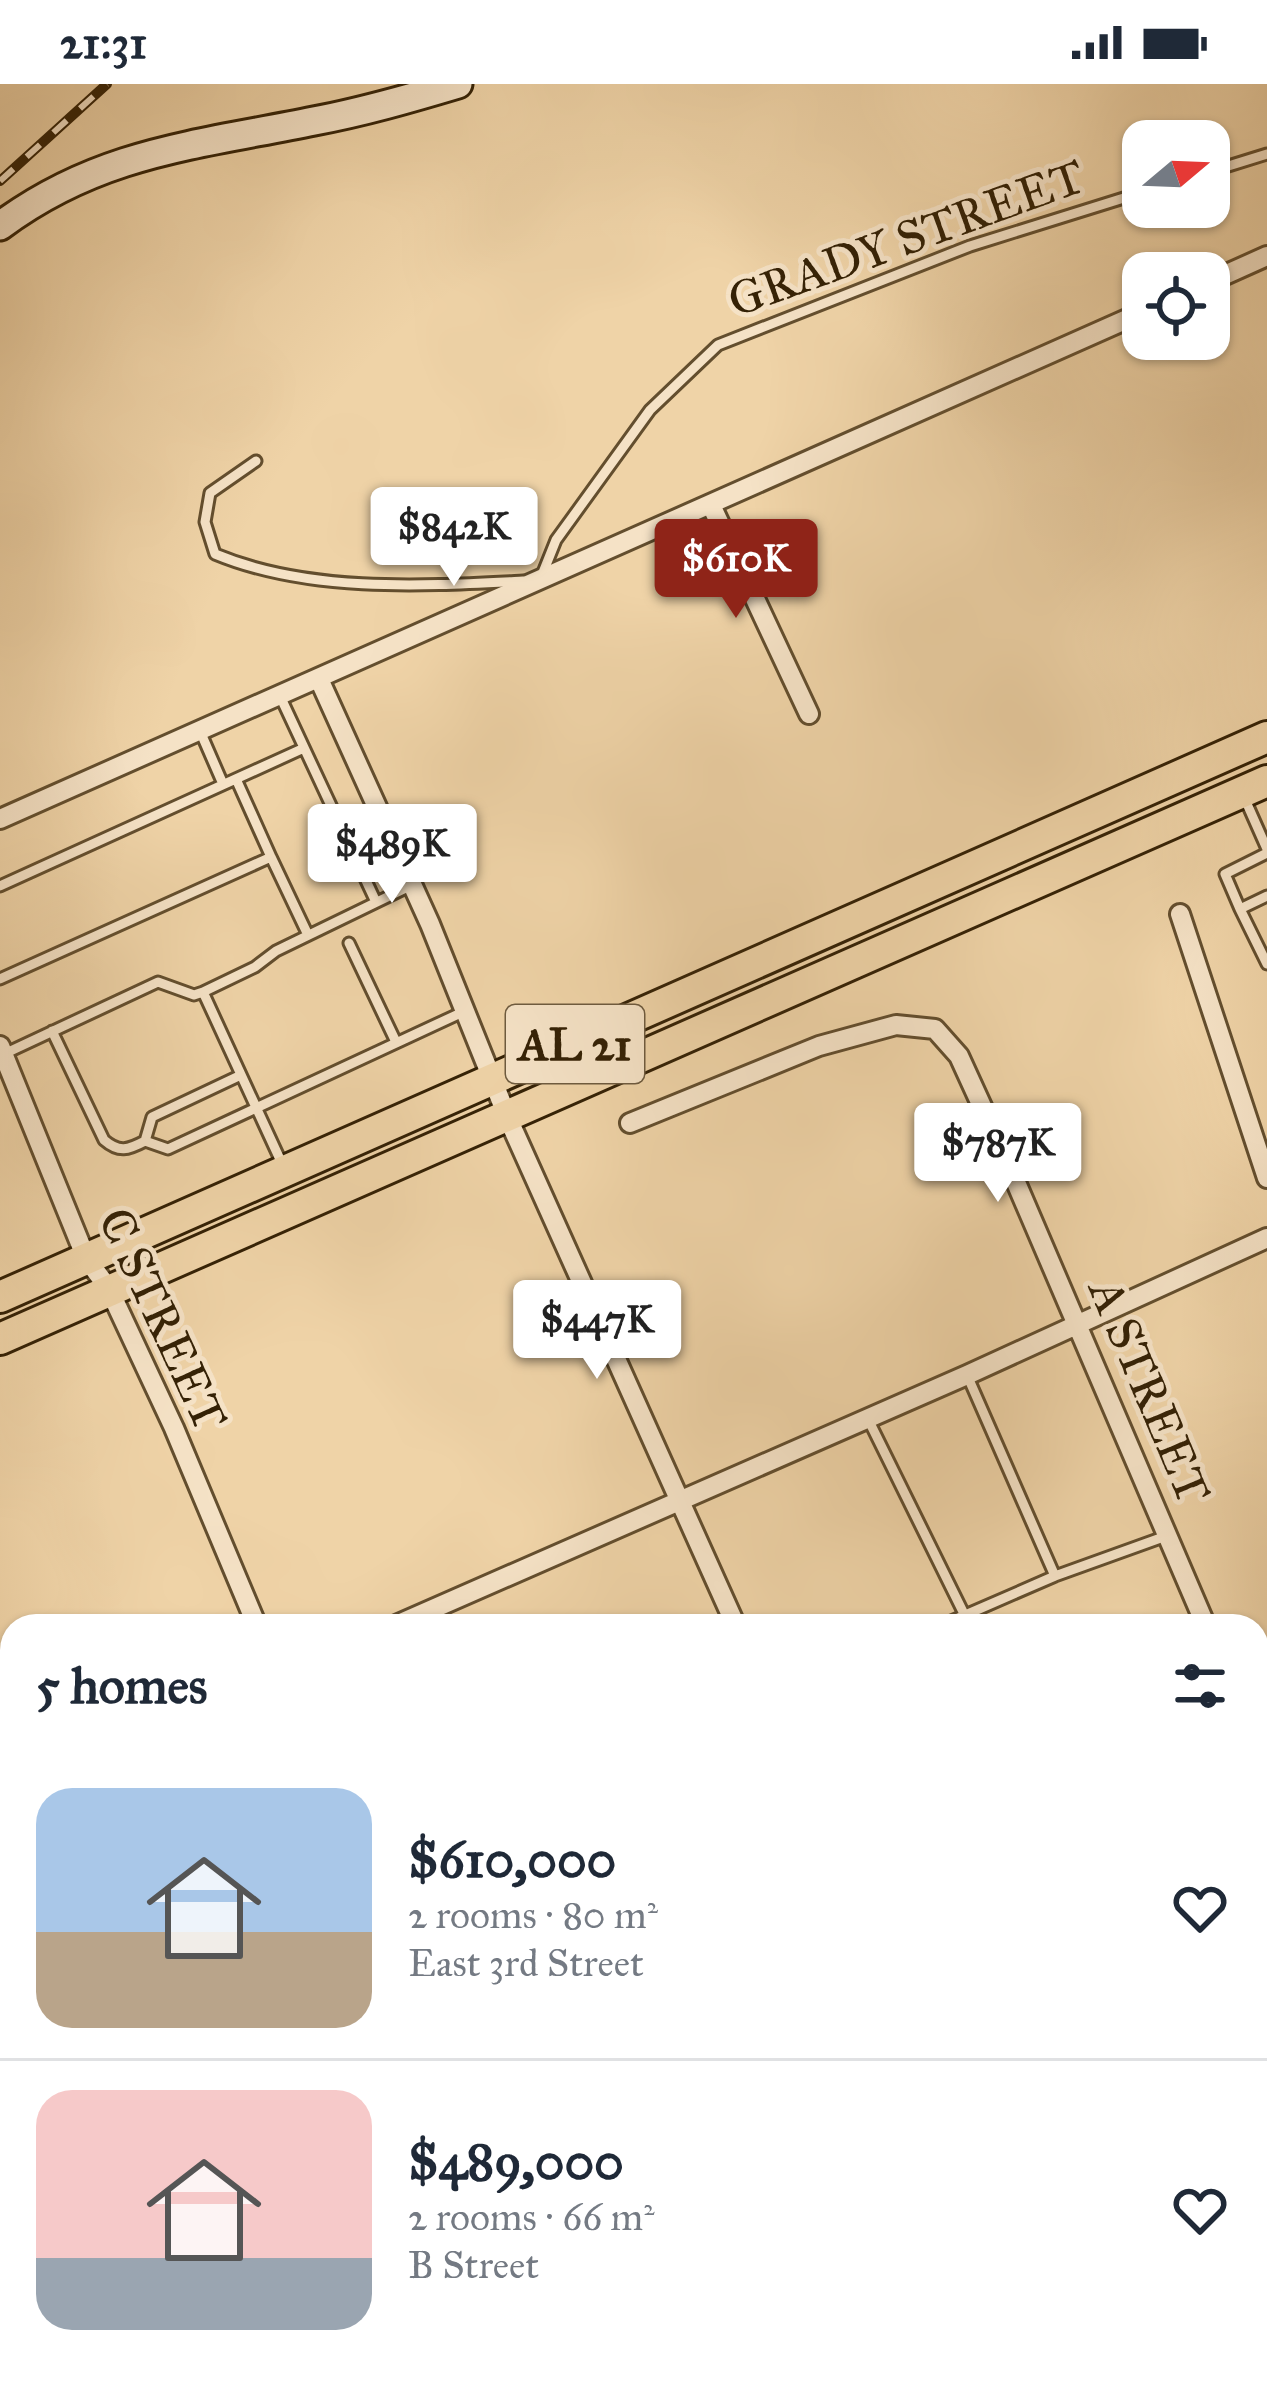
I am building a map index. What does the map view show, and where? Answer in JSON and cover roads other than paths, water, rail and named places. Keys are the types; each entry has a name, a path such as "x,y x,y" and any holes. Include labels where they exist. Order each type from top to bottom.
{"highway":[{"name":"AL 21","path":"0,1298 1267,737"},
{"name":"AL 21","path":"0,1339 1254,786"}],"main road":[{"path":"0,226 84,174 169,148 317,121 458,84"}],"street":[{"path":"1230,273 1267,256"},
{"path":"0,819 1122,321"},
{"path":"710,505 809,714"},
{"path":"319,679 412,885 507,1116 731,1614"},
{"path":"1180,914 1267,1178"},
{"name":"A STREET","path":"630,1123 819,1046 896,1025 935,1030 959,1056 1079,1323 1201,1614"},
{"name":"C STREET","path":"4,1062 86,1258 109,1289 174,1428 251,1614"},
{"path":"421,1614 1267,1238"}],"lane":[{"path":"1230,165 1267,154"},
{"name":"GRADY STREET","path":"541,580 556,540 650,410 718,345 970,246 1122,199"},
{"path":"256,461 210,493 205,522 215,554 310,578 439,585 541,580"},
{"path":"280,696 376,902"},
{"path":"200,731 223,784"},
{"path":"0,886 304,748"},
{"path":"236,778 308,935"},
{"path":"1254,786 1267,851 1225,874 1267,964"},
{"path":"0,979 271,857"},
{"path":"4,1062 52,1031 158,982 194,995 203,992 412,885"},
{"path":"1240,909 1267,896"},
{"path":"349,943 396,1042"},
{"path":"203,992 287,1173"},
{"path":"145,1141 168,1149 465,1011"},
{"path":"52,1031 104,1140 115,1149 128,1150 145,1141 152,1117 242,1075"},
{"path":"967,1375 1055,1576"},
{"path":"867,1417 965,1614"},
{"path":"980,1614 1055,1576 1169,1535"}],"railway":[{"path":"0,181 107,84"}]}
